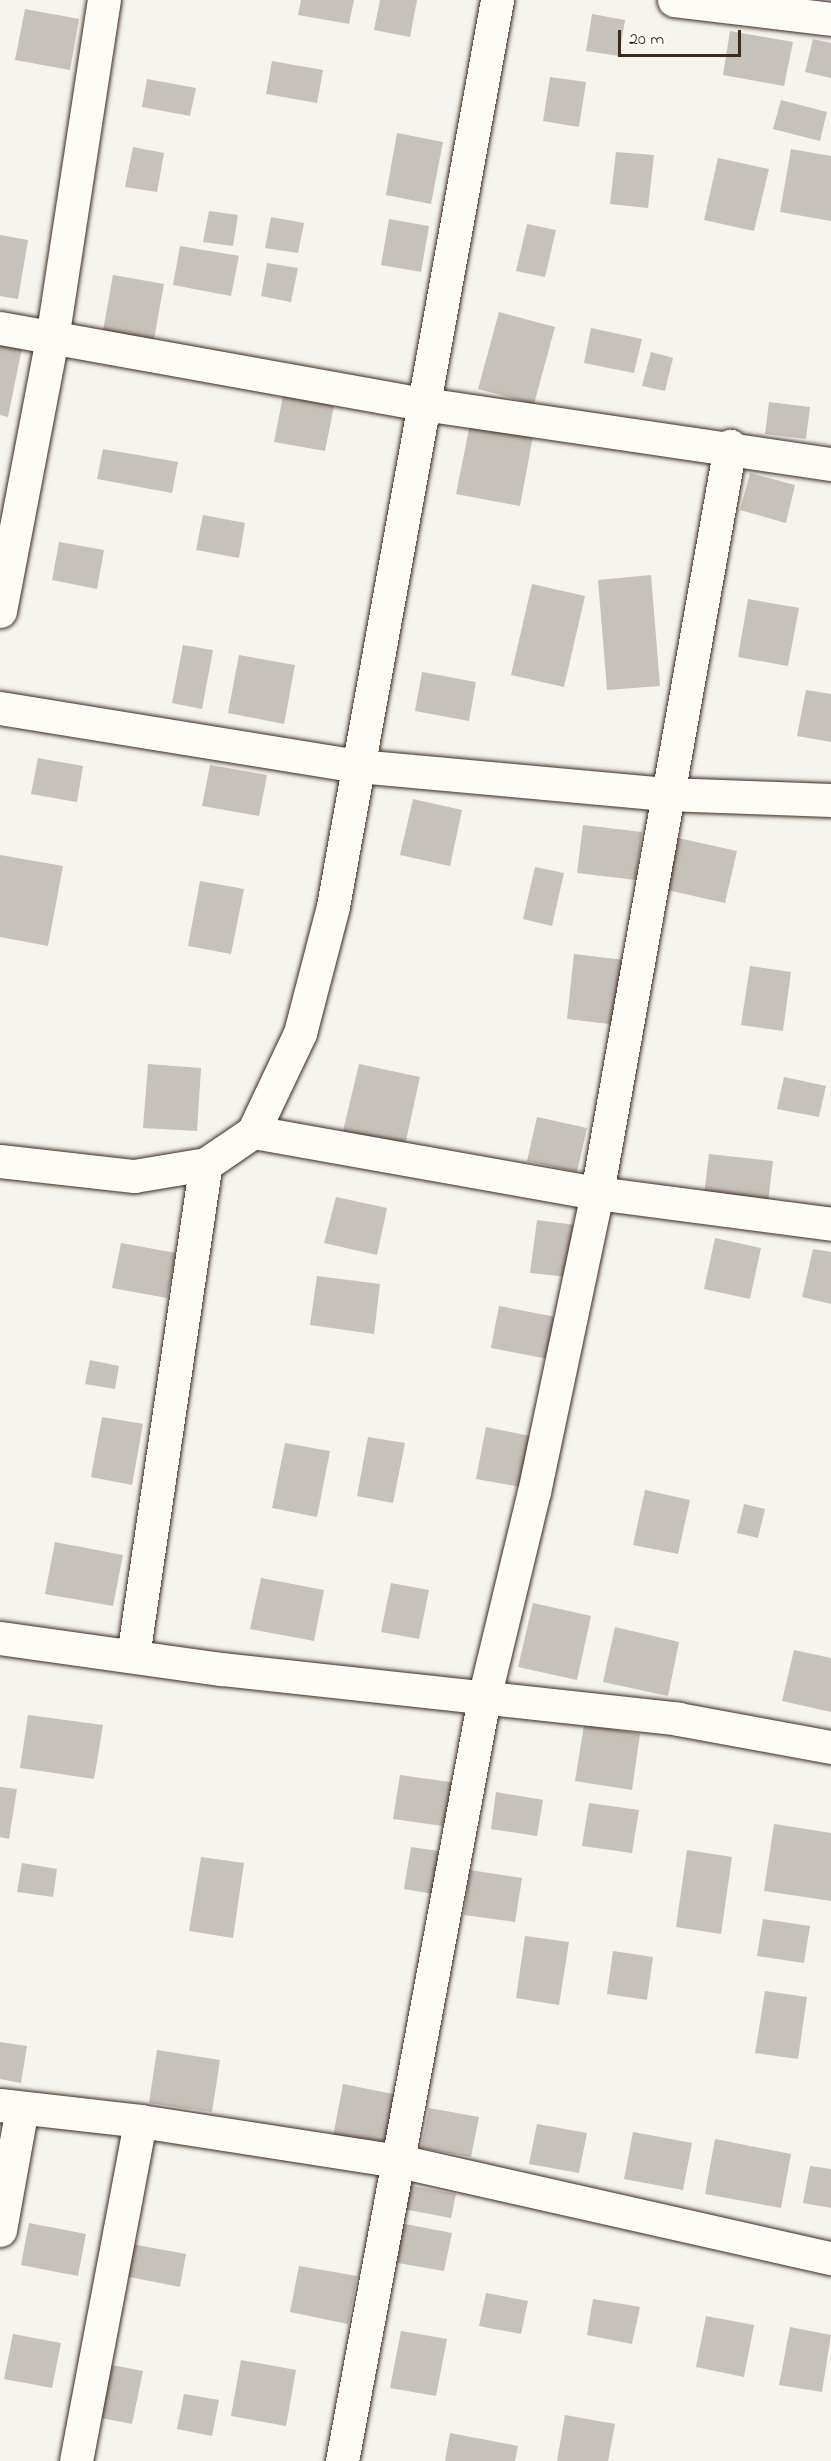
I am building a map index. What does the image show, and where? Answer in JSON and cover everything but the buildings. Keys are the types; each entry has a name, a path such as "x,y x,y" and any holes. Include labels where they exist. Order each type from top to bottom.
{"street":[{"path":"0,611 52,339 104,0"},
{"path":"0,1161 134,1176 206,1164 253,1132 300,1033 333,906 497,0"},
{"path":"674,0 822,12"},
{"path":"0,328 424,404 830,459"},
{"path":"342,2461 484,1698 534,1492 597,1193 666,794 730,446"},
{"path":"0,708 358,766 666,794 831,800"},
{"path":"253,1132 597,1193 831,1224"},
{"path":"133,1656 206,1164"},
{"path":"0,1638 484,1698 678,1719 831,1747"},
{"path":"0,2230 11,2107 140,2121 399,2162 831,2258"},
{"path":"76,2461 140,2121"}]}
